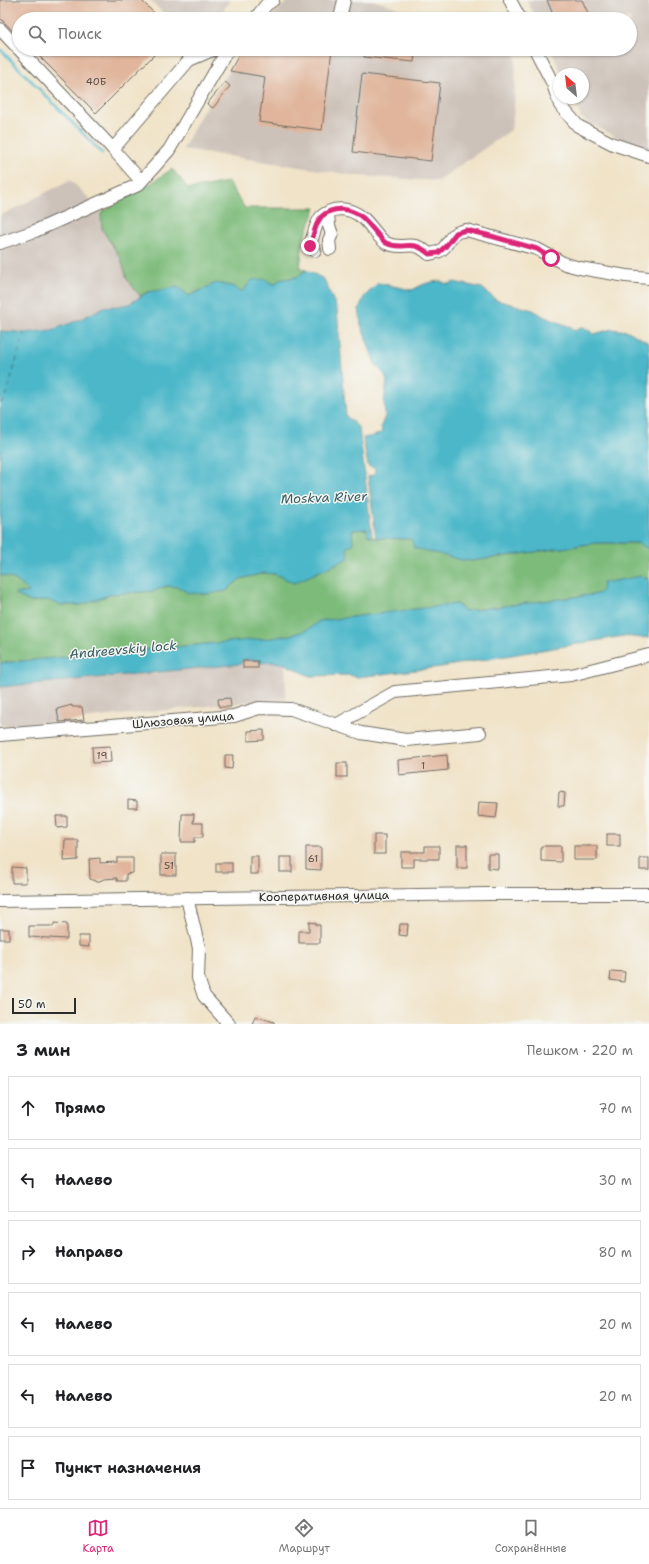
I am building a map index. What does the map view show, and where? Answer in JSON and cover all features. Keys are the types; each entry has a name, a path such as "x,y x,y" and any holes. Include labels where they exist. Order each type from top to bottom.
{"street":[{"path":"260,12 266,5 273,0"},
{"path":"341,12 344,0"},
{"path":"510,0 516,12"},
{"path":"0,29 12,42"},
{"path":"25,56 142,181"},
{"path":"113,149 189,60 198,56"},
{"path":"0,243 35,231 138,185 169,150 224,56"},
{"path":"539,56 553,84 560,104 578,126 613,144 649,156"},
{"path":"315,252 310,246 313,234 321,218 336,209 348,209 363,218 385,242 400,248 410,244 421,247 429,254 438,253 446,246 456,233 466,230 537,249 558,261 580,268 626,276 649,278"},
{"path":"328,213 329,226 332,234 329,240 330,248"},
{"path":"336,725 395,692 571,675 649,655"},
{"name":"Шлюзовая улица","path":"0,735 234,716 259,708 291,709 361,733 406,740 480,733"},
{"name":"Кооперативная улица","path":"0,902 487,894 649,894"},
{"path":"187,898 199,948 198,978 204,996 230,1024"}],"shaded area":[{"path":"150,0 231,0 222,12 162,12"},
{"path":"289,0 372,0 407,12 276,12"},
{"path":"527,0 649,0 649,149 633,145 581,117 576,104 589,104 589,68 559,68 553,56 637,56 637,12 533,12"},
{"path":"239,56 516,57 514,109 511,130 438,181 357,176 183,149 203,111"},
{"path":"70,180 94,203 101,213 102,229 121,259 127,279 140,296 129,304 104,308 79,320 52,330 24,334 0,331 0,215"},
{"path":"241,660 259,660 260,663 274,662 285,664 286,698 0,726 0,687 241,664"}],"green space":[{"path":"172,169 189,189 228,182 245,208 316,208 303,241 300,268 306,270 297,277 279,280 276,284 250,282 243,291 239,291 235,287 216,283 189,296 148,292 140,296 127,279 121,259 102,229 101,213"},
{"path":"367,529 368,535 376,538 410,539 472,561 596,543 638,543 649,549 649,578 603,584 602,590 598,594 465,611 458,605 320,621 309,629 291,635 272,638 0,663 0,575 16,580 22,585 29,592 15,594 31,602 47,600 61,605 81,605 112,594 154,591 167,586 179,587 188,593 208,594 226,591 240,579 264,573 275,574 294,583 347,547 352,530"}],"water":[{"name":"Moskva River","path":"306,270 324,279 337,309 346,416 359,428 372,536 368,536 367,529 352,530 353,544 347,547 349,558 294,583 275,574 264,573 240,579 226,591 208,594 188,593 179,587 167,586 154,591 112,594 81,605 61,605 47,600 31,602 14,594 29,592 16,580 0,575 0,331 24,333 52,330 79,320 104,307 129,304 148,292 178,287 189,296 216,283 235,287 239,291 243,291 252,280 266,279 270,283 276,284 279,280 297,277"},
{"path":"441,281 448,284 454,282 482,288 496,300 533,310 545,317 571,327 574,331 584,327 594,334 612,329 628,331 649,343 649,549 637,543 596,543 472,561 462,560 414,548 412,540 410,539 376,538 368,476 374,475 376,472 374,468 368,466 363,438 374,436 382,432 381,426 385,416 384,402 387,382 385,375 376,366 361,325 359,309 364,297 378,283 412,290 432,282"},
{"path":"641,576 646,579 649,578 649,637 642,638 624,636 441,667 358,677 348,675 310,676 285,664 274,662 260,663 258,660 242,660 241,664 0,687 0,663 272,638 291,635 309,629 319,621 456,604 465,611 598,594 602,590 603,583"}],"building":[{"path":"0,0 141,0 153,12 12,12 12,30 0,18"},
{"path":"547,0 582,0 588,12 552,12"},
{"path":"39,56 153,56 96,113"},
{"path":"238,56 331,56 322,130 259,122 265,77 230,71"},
{"path":"364,56 414,56 414,62"},
{"path":"362,74 440,83 431,161 353,152"},
{"path":"225,82 230,86 213,108 207,104"},
{"path":"243,661 258,661 258,668 243,668"},
{"path":"230,698 231,707 219,707 218,699"},
{"path":"72,705 72,707 82,707 84,720 59,722 57,709"},
{"path":"264,730 264,740 248,741 248,731"},
{"path":"110,746 111,762 93,763 92,747"},
{"path":"225,755 233,755 232,769 225,768"},
{"path":"447,755 448,770 399,775 398,760"},
{"path":"337,763 347,763 347,777 337,777"},
{"path":"559,792 565,793 564,806 558,806"},
{"path":"128,800 137,801 137,808 128,808"},
{"path":"479,802 498,803 496,818 478,816"},
{"path":"182,814 194,814 193,823 203,823 203,837 195,837 195,842 181,842"},
{"path":"56,816 67,816 67,827 57,828"},
{"path":"607,834 620,834 620,846 607,846"},
{"path":"374,835 385,835 385,854 374,854"},
{"path":"65,840 78,840 78,860 64,861"},
{"path":"457,845 467,845 467,868 457,868"},
{"path":"425,846 439,846 439,859 414,859 414,867 401,867 401,852 425,852"},
{"path":"541,846 561,846 561,862 541,861"},
{"path":"574,846 597,846 597,860 574,860"},
{"path":"306,847 321,847 321,870 306,869"},
{"path":"161,854 176,854 176,875 161,875"},
{"path":"488,854 498,854 498,869 488,868"},
{"path":"250,856 258,856 258,874 250,874"},
{"path":"280,857 292,857 292,872 280,872"},
{"path":"100,858 100,863 117,862 117,858 133,858 133,873 126,874 126,881 117,881 117,878 104,879 97,882 90,879 89,859"},
{"path":"640,858 649,858 649,870 640,870"},
{"path":"216,863 232,863 232,872 216,872"},
{"path":"12,867 26,868 26,883 12,883"},
{"path":"309,922 320,925 320,943 299,943 299,931 309,931"},
{"path":"54,923 67,924 67,939 29,937 29,926 54,926"},
{"path":"400,924 408,924 407,936 399,935"},
{"path":"0,929 9,929 9,939 0,939"},
{"path":"79,936 89,936 89,947 79,946"},
{"path":"611,971 625,972 624,982 610,980"},
{"path":"255,1016 274,1022 274,1024 252,1024"}],"waterway":[{"path":"0,49 102,153"}],"ferry route":[{"path":"0,403 5,400 24,334"}],"route":[{"path":"310,246 313,234 321,218 336,209 348,209 363,218 385,242 400,248 410,244 421,247 429,254 438,253 446,246 456,233 466,230 537,249 551,258"}],"water label":[{"name":"Andreevskiy lock","path":"123,649"}]}
